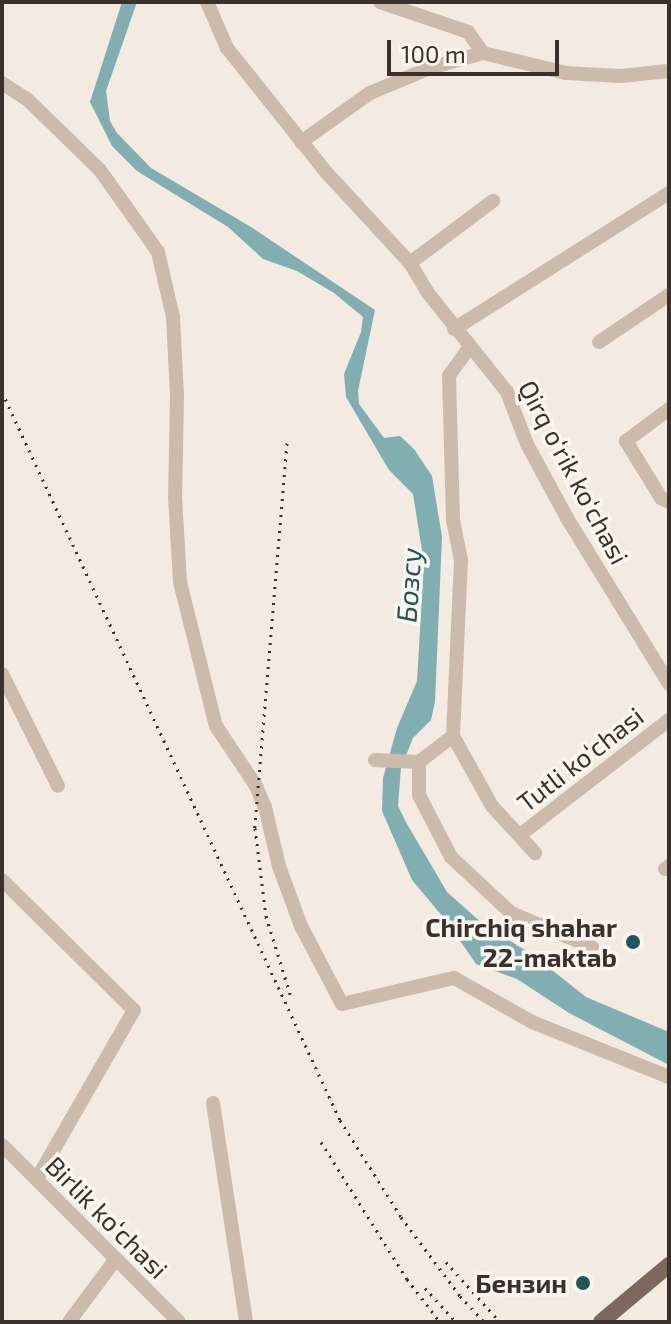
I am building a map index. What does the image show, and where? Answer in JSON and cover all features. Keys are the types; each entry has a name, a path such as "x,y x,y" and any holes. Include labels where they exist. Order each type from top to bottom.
{"main road":[{"path":"601,1322 669,1265"}],"street":[{"name":"Qirq o‘rik ko‘chasi","path":"207,2 227,48 301,142 410,263 454,329 507,392 527,444 567,518 669,684"},
{"path":"380,2 468,32 483,53"},
{"path":"301,142 370,93 430,68 483,53 566,73 620,76 669,71"},
{"path":"2,83 28,100 100,170 158,252 173,317 177,397 175,497 180,582 216,726 256,786 265,807 279,866 301,926 342,1004 454,978 532,1022 669,1077"},
{"path":"454,329 669,193"},
{"path":"410,263 493,201"},
{"path":"599,342 669,295"},
{"path":"375,760 419,762 453,736 461,560 453,520 449,376 469,348"},
{"path":"669,409 626,441 661,498 669,502"},
{"path":"2,674 58,786"},
{"name":"Tutli ko‘chasi","path":"520,835 669,720"},
{"name":"Tutli ko‘chasi","path":"453,736 492,806 535,853"},
{"path":"419,762 419,795 451,857 511,913 592,947"},
{"path":"2,880 134,1010 37,1179"},
{"path":"213,1103 246,1322"},
{"name":"Birlik ko‘chasi","path":"2,1145 179,1322"},
{"path":"69,1322 115,1260"}],"water":[{"name":"Бозсу","path":"122,2 137,2 106,91 110,121 117,133 151,168 251,227 375,310 358,391 359,404 384,438 400,436 414,449 432,476 442,537 435,702 431,720 413,738 401,768 398,806 407,824 447,892 483,924 533,955 586,997 669,1032 669,1065 569,1013 517,979 476,964 448,923 412,880 382,811 383,778 397,728 417,681 424,563 413,494 389,470 346,397 344,374 361,332 363,317 334,293 297,271 263,259 228,227 137,171 112,146 90,102"}],"railway":[{"path":"2,392 340,1120 401,1217 460,1296 484,1322"},
{"path":"287,443 255,828 266,916 291,997"},
{"path":"321,1142 407,1279 440,1322"},
{"path":"446,1262 500,1322"},
{"path":"425,1288 456,1322"}],"place":[{"name":"Chirchiq shahar 22-maktab","path":"633,942"},
{"name":"Бензин","path":"583,1283"}]}
